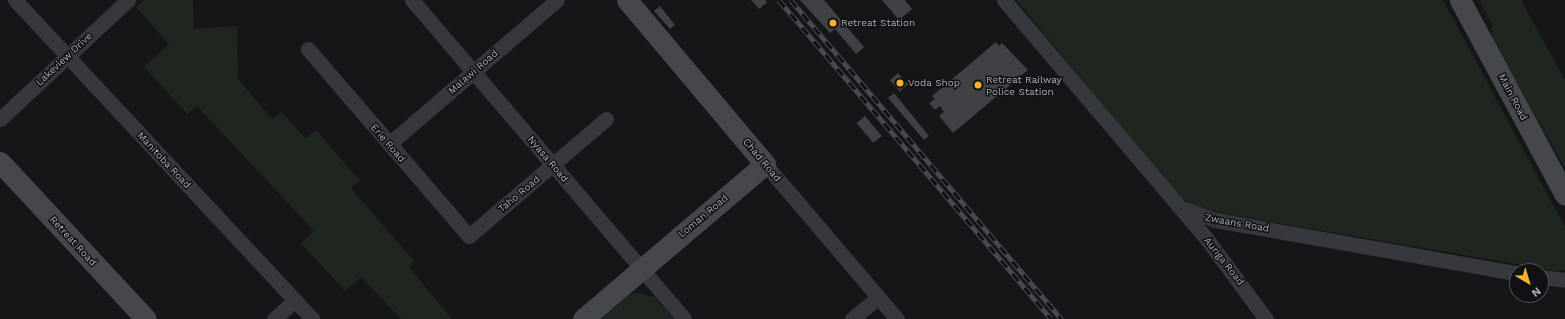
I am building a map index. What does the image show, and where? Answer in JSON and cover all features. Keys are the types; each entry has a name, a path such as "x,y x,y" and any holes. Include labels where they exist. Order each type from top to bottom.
{"street":[{"name":"Manitoba Road","path":"15,0 312,319"},
{"name":"Lakeview Drive","path":"0,119 128,0"},
{"name":"Nyasa Road","path":"412,0 684,319"},
{"name":"Malawi Road","path":"389,144 557,0"},
{"name":"Chad Road","path":"627,0 897,319"},
{"name":"Zwaans Road","path":"1004,0 1179,206 1215,220 1509,272"},
{"name":"Main Road","path":"1460,0 1565,195"},
{"name":"Erie Road","path":"308,50 469,236"},
{"name":"Taho Road","path":"469,236 606,119"},
{"name":"Retreat Road","path":"0,162 146,319"},
{"name":"Loman Road","path":"583,319 766,164"},
{"name":"Auriga Road","path":"1179,206 1224,260 1266,319"},
{"path":"1549,278 1565,280"},
{"path":"852,319 878,297"},
{"path":"274,319 295,300"}],"shaded area":[{"path":"144,0 193,0 194,29 237,26 238,79 272,119 282,112 305,138 316,130 360,181 351,188 414,261 409,267 452,319 401,319 361,277 345,291 301,243 314,231 197,106 187,114 144,67 169,44 136,7"},
{"path":"1016,0 1443,0 1565,227 1565,270 1549,270 1549,263 1510,263 1219,213 1191,204 1179,197"},
{"path":"1479,0 1523,0 1522,2 1565,80 1565,168 1491,38 1492,24"},
{"path":"639,292 650,297 653,295 674,319 601,319 629,295"}],"building":[{"path":"751,0 765,0 767,2 759,9"},
{"name":"Retreat Station","path":"800,0 824,0 864,47 856,54 835,29 830,33"},
{"path":"882,0 905,0 912,9 899,20"},
{"path":"660,6 675,25 670,29 654,11"},
{"name":"Retreat Railway Police Station","path":"996,42 999,46 1002,43 1028,70 953,133 939,116 944,112 940,106 935,110 929,103 935,99 932,96"},
{"path":"898,73 908,84 900,92 890,80"},
{"path":"894,93 929,136 924,140 888,98"},
{"path":"865,116 882,136 873,143 857,123"}],"railway":[{"path":"779,0 1051,319"},
{"path":"791,0 1062,319"}],"place":[{"name":"Retreat Station","path":"833,23"},
{"name":"Voda Shop","path":"900,83"},
{"name":"Retreat Railway Police Station","path":"978,85"}]}
